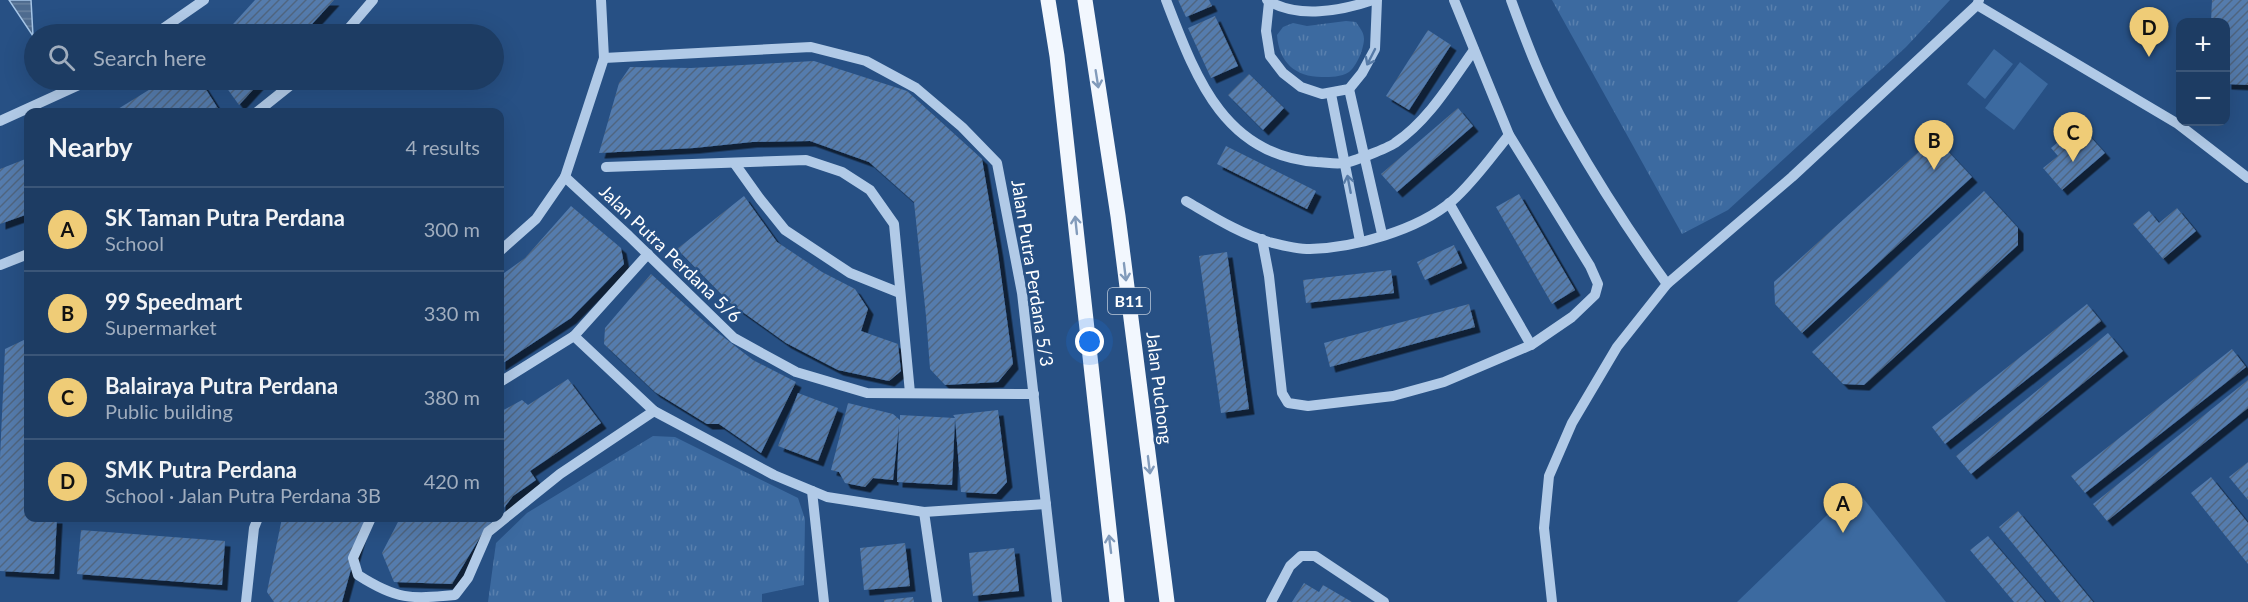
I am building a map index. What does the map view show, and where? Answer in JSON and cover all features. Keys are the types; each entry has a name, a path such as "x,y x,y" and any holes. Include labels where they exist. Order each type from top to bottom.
{"main road":[{"path":"1076,0 1082,25 1091,40"},
{"name":"Jalan Puchong","path":"1085,0 1118,216 1167,602"},
{"name":"B11","path":"1046,3 1057,56 1117,602"}],"street":[{"path":"169,24 204,0"},
{"path":"353,24 373,0"},
{"path":"504,247 536,219 565,177 604,58 601,0"},
{"path":"1166,0 1205,91 1226,119 1258,146 1301,161 1345,164 1394,144 1427,115 1474,50"},
{"path":"1375,0 1375,49 1362,73 1349,89 1322,94 1301,87 1283,73 1270,56 1266,31 1268,1 1276,6 1314,12 1353,7 1375,0"},
{"path":"1262,239 1269,276 1282,393 1288,403 1308,406 1393,396 1444,382 1531,345 1572,317 1595,295 1598,284 1590,266 1509,135 1454,0"},
{"path":"1511,0 1528,46 1566,128 1618,214 1667,284"},
{"path":"1552,602 1544,528 1549,476 1572,423 1617,347 1667,284 1792,177 1978,3 2178,124 2248,178"},
{"name":"Jalan Putra Perdana 5/3","path":"604,58 811,47 866,61 916,88 963,127 997,163 1022,293 1057,602"},
{"path":"1349,89 1382,234"},
{"path":"29,108 68,90"},
{"path":"262,108 284,90"},
{"path":"1331,94 1360,241"},
{"path":"0,121 24,110"},
{"path":"1186,201 1226,224 1262,239 1307,249 1360,241 1405,228 1436,214 1449,203 1509,135"},
{"path":"606,167 806,160 842,172 870,190 894,224 910,393"},
{"path":"735,164 785,230 850,273 900,293"},
{"name":"Jalan Putra Perdana 5/6","path":"565,177 734,338 796,372 867,393 1034,394"},
{"path":"1449,203 1531,345"},
{"path":"504,380 574,336 648,254"},
{"path":"0,265 24,256"},
{"path":"574,336 654,411 774,475 827,497 924,512 1046,504"},
{"path":"504,519 560,474 654,411"},
{"path":"812,491 824,602"},
{"path":"924,512 937,602"},
{"path":"246,602 256,522"},
{"path":"369,522 353,558 358,575 381,590 412,599 454,595 468,578 488,532 500,522"},
{"path":"1271,602 1290,566 1301,556 1315,556 1384,602"}],"green space":[{"path":"1552,0 1950,0 1906,47 1728,210 1682,234"},
{"path":"1346,21 1356,22 1364,39 1360,57 1355,66 1343,75 1322,77 1304,74 1290,66 1281,53 1277,35 1283,27 1293,23 1307,26"},
{"path":"1994,49 2013,64 1985,99 1967,84"},
{"path":"2020,62 2048,84 2014,130 1985,108"},
{"path":"653,436 675,437 798,498 805,519 804,585 762,594 762,602 488,602 496,543 527,513"},
{"path":"1855,488 1946,602 1737,602"}],"shaded area":[{"path":"9,0 31,0 32,24 25,24"}],"building":[{"path":"255,0 334,0 312,24 233,24"},
{"path":"1178,0 1209,0 1212,6 1186,17"},
{"path":"2212,0 2248,0 2248,85 2230,84 2230,18 2211,18"},
{"path":"1215,16 1238,66 1211,78 1188,28"},
{"path":"1428,30 1451,45 1409,110 1386,96"},
{"path":"814,61 907,91 982,159 1013,364 998,382 945,385 930,369 914,202 869,162 810,141 752,142 694,148 599,153 619,83 630,67 691,68"},
{"path":"1249,74 1284,108 1263,130 1228,95"},
{"path":"149,90 206,90 218,108 120,108"},
{"path":"228,90 253,90 239,105"},
{"path":"1458,108 1473,126 1397,192 1381,174"},
{"path":"2086,132 2105,153 2062,190 2043,168 2058,156 2051,148 2065,136 2072,144"},
{"path":"1226,146 1316,191 1307,209 1217,164"},
{"path":"1925,146 1943,146 1972,177 1802,333 1775,304 1774,282"},
{"path":"24,160 24,215 0,224 0,169"},
{"path":"1984,191 2018,228 2018,245 1864,385 1843,384 1812,352"},
{"path":"1519,194 1575,290 1552,304 1496,207"},
{"path":"744,196 777,242 822,272 855,289 868,309 861,331 898,344 901,371 889,381 838,370 786,343 730,303 677,249"},
{"path":"571,206 621,248 624,264 571,318 504,362 504,273 525,258"},
{"path":"2177,208 2196,231 2163,259 2133,224 2149,211 2159,223"},
{"path":"1454,245 1462,263 1425,280 1417,262"},
{"path":"1227,252 1249,409 1221,413 1199,256"},
{"path":"1391,270 1394,293 1306,303 1303,280"},
{"path":"651,274 708,325 753,360 796,382 761,453 719,424 707,424 655,392 604,344 605,328"},
{"path":"1469,304 1475,327 1330,367 1324,343"},
{"path":"2087,304 2101,321 1945,444 1932,427"},
{"path":"2108,333 2123,351 1971,474 1956,456"},
{"path":"24,340 24,522 57,522 54,574 0,571 0,458 5,349"},
{"path":"2232,349 2246,367 2085,493 2071,476"},
{"path":"568,379 601,423 530,471 536,480 513,496 504,508 504,410 522,400 528,405"},
{"path":"2248,380 2248,408 2107,521 2093,504"},
{"path":"798,393 838,408 818,461 778,446"},
{"path":"848,403 893,414 900,420 900,415 955,418 952,485 897,482 899,425 893,480 873,478 865,487 845,483 839,472 831,470"},
{"path":"998,410 1007,482 996,494 961,492 953,415"},
{"path":"2248,462 2248,500 2229,477"},
{"path":"2211,477 2248,523 2248,564 2191,493"},
{"path":"2018,511 2093,602 2061,602 1999,527"},
{"path":"281,522 364,522 342,602 274,602 267,592"},
{"path":"398,522 491,522 452,584 394,582 382,553"},
{"path":"81,530 225,541 222,585 77,574"},
{"path":"1988,536 2045,602 2014,602 1970,550"},
{"path":"905,543 910,586 864,590 860,548"},
{"path":"1014,548 1019,591 973,596 969,553"},
{"path":"1304,583 1319,592 1323,585 1352,602 1292,602"},
{"path":"913,597 914,602 884,602 884,600"}],"place":[{"name":"SMK Putra Perdana","path":"2149,57"},
{"name":"Balairaya Putra Perdana","path":"2073,162"},
{"name":"99 Speedmart","path":"1934,170"},
{"name":"SK Taman Putra Perdana","path":"1843,533"}]}
